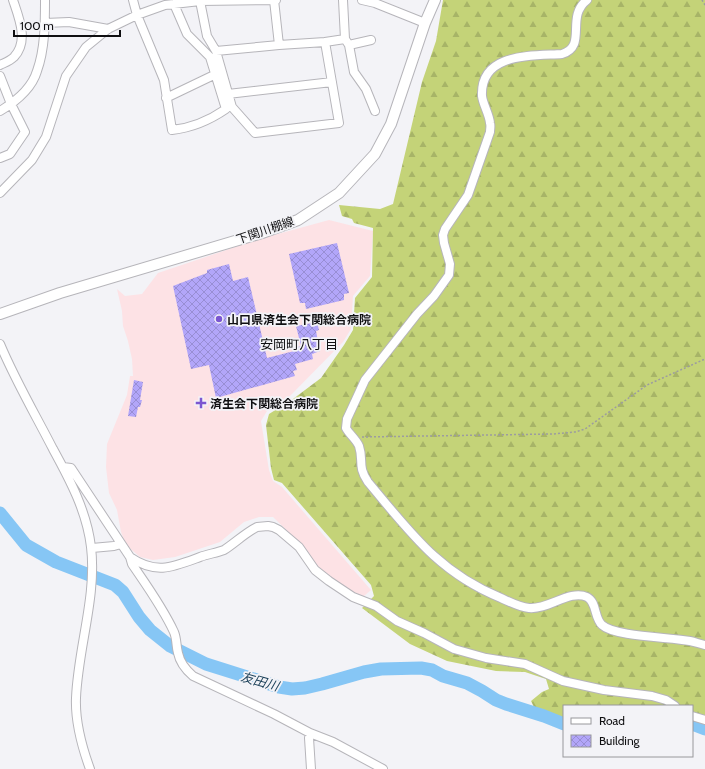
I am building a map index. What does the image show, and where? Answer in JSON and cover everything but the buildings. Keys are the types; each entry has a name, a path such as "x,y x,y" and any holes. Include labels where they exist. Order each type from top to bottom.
{"main road":[{"name":"下関川棚線","path":"0,314 60,293 262,233 298,220 339,193 375,154 391,124 425,23 435,0"}],"street":[{"path":"0,65 13,58 20,49 23,32 13,0"},
{"path":"0,111 11,104 28,88 37,72 45,23 45,0"},
{"path":"133,0 137,15 164,80 172,130 211,119 226,109 210,58 187,34 174,4"},
{"path":"0,193 32,160 46,137 66,76 86,47 108,29 165,4 200,1 275,0 279,45"},
{"path":"343,0 347,42 354,72 366,89 375,112"},
{"path":"362,0 375,2 425,23"},
{"path":"587,0 578,10 575,43 568,52 562,54 505,60 486,76 482,88 482,97 490,123 490,132 468,195 445,229 443,235 450,264 449,275 434,296 417,314 365,380 346,423 346,428 358,445 360,467 368,482 418,542 467,582 492,595 528,608 536,609 549,606 570,596 579,595 588,597 593,604 597,619 602,626 606,628 624,633 691,641 705,645"},
{"path":"200,1 207,36 216,52 232,106 255,133 339,123 325,42"},
{"path":"45,23 69,22 108,29"},
{"path":"216,52 279,45 371,40"},
{"path":"166,98 216,74"},
{"path":"0,76 11,104 25,132 10,154 0,158"},
{"path":"228,94 332,82"},
{"path":"0,344 19,385 79,500 89,529 92,548 92,585 78,675 76,700 78,726 85,756 90,769"},
{"path":"63,467 71,468 130,557 132,564 161,607 175,633 178,654 186,669 193,676 207,684 267,710 310,733 333,742 383,769"},
{"path":"130,557 140,564 154,567 175,567 225,549 257,527 273,526 289,538 299,548 315,570 329,581 353,596 376,606 397,621 454,649 486,658 525,664 563,681 604,690 652,696 666,700 674,705"},
{"path":"92,548 121,544"},
{"path":"693,716 705,720"},
{"path":"310,733 311,769"}],"path":[{"path":"702,0 705,4"},
{"path":"352,438 372,436 553,434 575,432 585,429 647,385 705,359"}],"shaded area":[{"name":"済生会下関総合病院","path":"329,220 373,231 370,276 353,296 351,329 343,342 290,396 267,411 261,421 269,470 273,481 282,487 371,590 363,597 345,589 308,559 303,546 273,517 259,517 244,522 220,542 175,557 153,560 140,557 126,545 121,532 117,510 109,493 106,467 107,444 127,395 130,376 133,376 132,359 123,326 122,311 117,289 125,296 142,294 158,273 256,240"}],"green space":[{"path":"443,0 705,0 705,726 693,723 693,705 563,705 563,719 535,709 531,701 542,692 549,689 546,679 525,672 496,671 447,661 410,644 362,608 374,596 371,585 282,483 274,480 271,468 266,425 269,414 293,399 321,378 353,330 355,298 372,277 373,228 354,223 352,219 342,216 339,205 380,209 393,204 422,82 436,41"}],"waterway":[{"name":"友田川","path":"0,513 26,545 56,562 115,585 123,592 139,617 150,630 170,646 206,664 279,687 292,689 305,688 364,672 381,669 421,668 432,670 443,676 467,683 496,700 563,724"},
{"name":"友田川","path":"693,724 705,729"}],"place":[{"name":"山口県済生会下関総合病院","path":"219,319"},
{"name":"済生会下関総合病院","path":"201,403"}],"district":[{"name":"安岡町八丁目","path":"299,344"}]}
